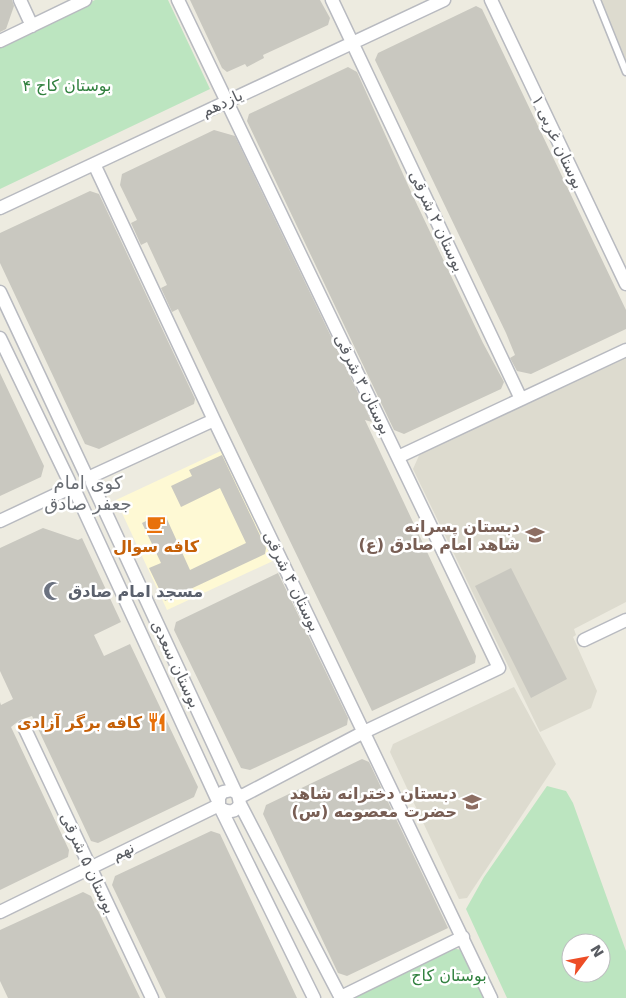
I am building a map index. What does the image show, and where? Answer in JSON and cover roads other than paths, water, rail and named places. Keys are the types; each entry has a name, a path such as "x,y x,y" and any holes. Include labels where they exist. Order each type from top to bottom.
{"street":[{"path":"20,0 32,26"},
{"path":"0,41 85,0"},
{"name":"بوستان ۳ شرقی","path":"178,0 499,668 364,732"},
{"name":"بوستان ۲ شرقی","path":"332,0 521,399"},
{"name":"یازدهم","path":"0,208 444,0"},
{"name":"بوستان غربی ۱","path":"491,0 626,284"},
{"name":"بوستان ۴ شرقی","path":"94,164 214,420 492,998"},
{"name":"بوستان سعدی","path":"0,292 238,797 341,998"},
{"name":"بوستان سعدی","path":"0,338 72,487 220,805 314,998"},
{"path":"398,456 626,350"},
{"path":"72,487 75,472 89,478 214,420"},
{"path":"0,521 72,487 86,492 89,478"},
{"path":"584,640 626,620"},
{"name":"بوستان ۵ شرقی","path":"24,727 152,998"},
{"path":"238,797 226,790 220,794 220,805 232,812 238,797 364,732"},
{"name":"نهم","path":"0,912 89,867 220,805"},
{"path":"341,998 463,937"}],"lane":[{"path":"597,0 626,72"}],"place":[{"name":"کافه سوال","path":"156,524"},
{"name":"دبستان پسرانه شاهد امام صادق (ع)","path":"535,535"},
{"name":"مسجد امام صادق","path":"53,591"},
{"name":"کافه برگر آزادی","path":"157,722"},
{"name":"دبستان دخترانه شاهد حضرت معصومه (س)","path":"472,802"}],"district":[{"name":"کوی امام جعفر صادق","path":"88,492"}],"park label":[{"name":"بوستان کاج ۴","path":"67,85"},
{"name":"بوستان کاج","path":"449,975"}]}
